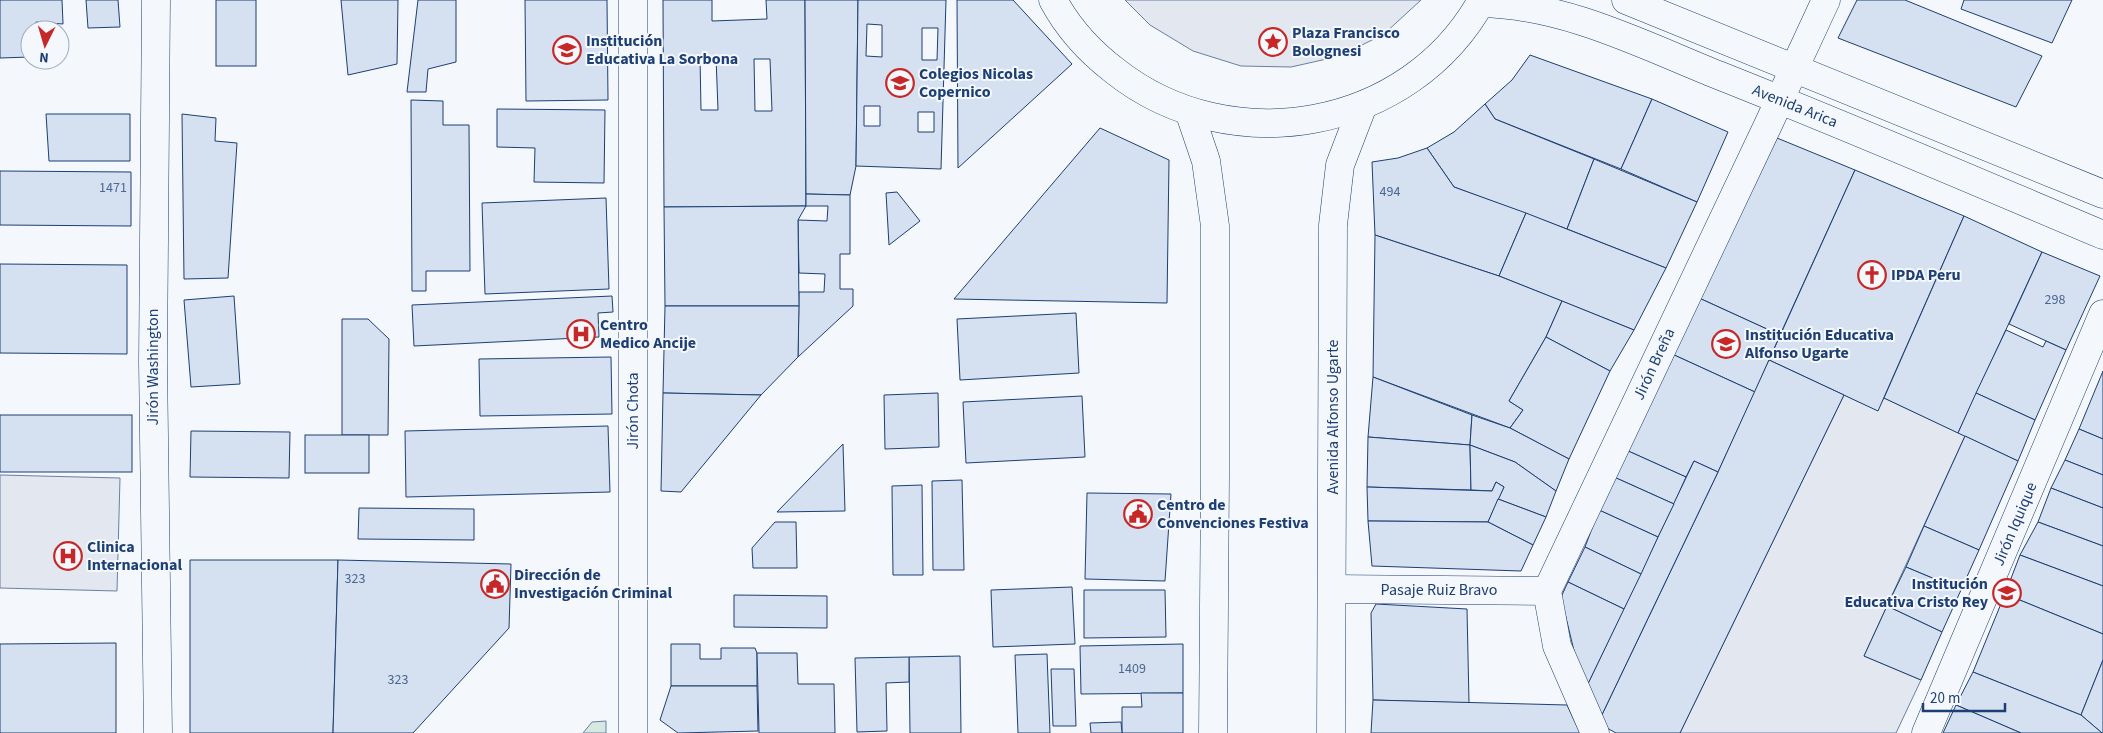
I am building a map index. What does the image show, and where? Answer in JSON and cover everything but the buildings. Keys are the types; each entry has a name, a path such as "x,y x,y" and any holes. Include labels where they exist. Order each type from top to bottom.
{"main road":[{"name":"Jirón Washington","path":"156,0 152,362 158,733"},
{"name":"Jirón Chota","path":"633,0 633,733"},
{"path":"1053,0 1078,36 1102,61 1128,82 1157,98 1189,111 1229,121 1261,124 1293,123 1325,118 1363,105 1398,87 1430,64 1458,35 1481,1"},
{"path":"1626,0 2103,194"},
{"name":"Jirón Breña","path":"1547,591 1826,0"},
{"name":"Avenida Arica","path":"1481,1 1511,4 1574,17 1780,100 2103,235"},
{"name":"Avenida Alfonso Ugarte","path":"1331,733 1335,198 1340,165 1363,105"},
{"path":"1189,111 1206,161 1215,226 1216,478 1213,733"},
{"name":"Jirón Iquique","path":"1926,733 2103,314"},
{"name":"Pasaje Ruiz Bravo","path":"1332,589 1547,591"},
{"path":"1547,591 1557,646 1595,733"}],"shaded area":[{"name":"Plaza Francisco Bolognesi","path":"1125,0 1421,0 1384,34 1340,56 1291,67 1241,66 1193,51 1150,25"},
{"path":"1844,395 1877,410 1884,398 1965,436 1864,656 1921,680 1896,733 1680,733"},
{"path":"0,475 120,478 117,591 0,588"},
{"path":"606,721 606,733 583,733 592,722"}],"place":[{"name":"Plaza Francisco Bolognesi","path":"1273,42"},
{"name":"Institución Educativa La Sorbona","path":"567,50"},
{"name":"Colegios Nicolas Copernico","path":"900,83"},
{"name":"IPDA Peru","path":"1872,275"},
{"name":"Centro Medico Ancije","path":"581,334"},
{"name":"Institución Educativa Alfonso Ugarte","path":"1726,344"},
{"name":"Centro de Convenciones Festiva","path":"1138,514"},
{"name":"Clinica Internacional","path":"68,556"},
{"name":"Dirección de Investigación Criminal","path":"495,584"},
{"name":"Institución Educativa Cristo Rey","path":"2007,593"}]}
